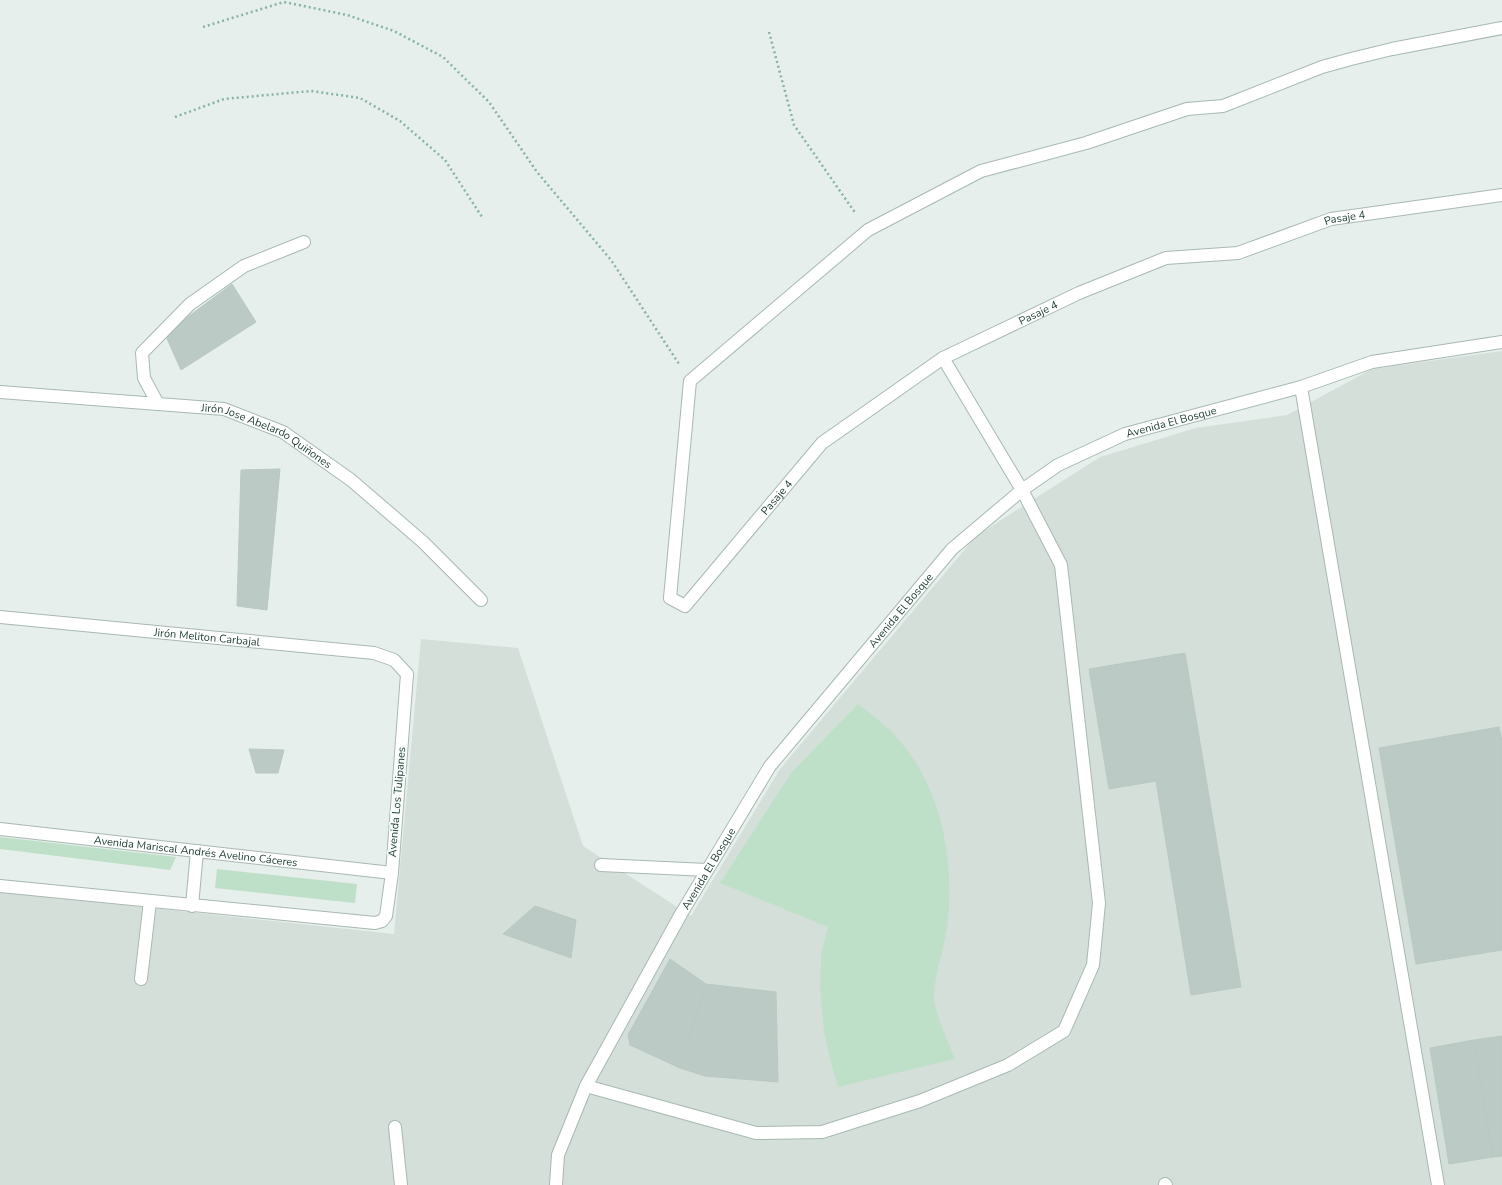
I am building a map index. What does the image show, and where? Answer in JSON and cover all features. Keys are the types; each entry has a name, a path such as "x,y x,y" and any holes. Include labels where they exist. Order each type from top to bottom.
{"street":[{"path":"690,381 868,230 981,171 1086,143 1187,109 1223,106 1322,67 1350,59 1392,49 1502,28"},
{"name":"Pasaje 4","path":"690,381 670,598 685,606 822,443 943,358 1079,293 1166,258 1238,253 1331,219 1502,195"},
{"path":"158,404 144,378 142,353 190,304 244,266 304,242"},
{"name":"Avenida El Bosque","path":"556,1185 558,1155 586,1086 677,921 770,766 952,549 1022,490 1058,465 1125,434 1301,387 1372,362 1502,342"},
{"path":"586,1086 756,1133 822,1132 920,1101 1008,1065 1064,1031 1093,965 1099,903 1061,565 1022,490 943,358"},
{"path":"1301,387 1438,1185"},
{"name":"Jirón Jose Abelardo Quiñones","path":"0,392 224,409 283,432 351,480 423,542 481,600"},
{"name":"Jirón Meliton Carbajal","path":"0,617 374,652 394,660 407,674"},
{"name":"Avenida Los Tulipanes","path":"192,906 375,923 382,921 386,916 392,873 407,674"},
{"name":"Avenida Mariscal Andrés Avelino Cáceres","path":"0,829 392,873"},
{"path":"0,886 192,906 197,851"},
{"path":"601,865 707,870"},
{"path":"141,979 150,901"},
{"path":"395,1127 402,1185"}],"path":[{"path":"203,27 284,2 347,15 394,31 443,57 489,102 537,172 611,260 690,381"},
{"path":"769,32 794,125 868,230"},
{"path":"175,117 224,99 311,91 360,98 400,121 445,160 482,217"}],"shaded area":[{"path":"1502,351 1502,1185 0,1185 0,892 394,934 421,639 518,648 583,846 691,916 780,769 976,536 1100,457 1196,428 1287,415 1372,369"}],"green space":[{"path":"858,704 890,730 913,759 925,779 935,801 942,824 949,871 948,919 936,977 934,996 939,1019 955,1059 838,1087 824,1032 820,988 821,954 828,927 720,883 791,773"},
{"path":"0,837 176,857 170,870 0,849"},
{"path":"217,869 357,884 355,903 215,888"}],"building":[{"path":"232,284 256,322 181,370 165,334"},
{"path":"280,469 267,610 237,606 241,470"},
{"path":"1185,653 1241,987 1191,995 1156,781 1109,789 1089,669"},
{"path":"1499,727 1502,742 1502,950 1416,964 1379,748"},
{"path":"249,749 284,750 278,773 256,773"},
{"path":"535,906 576,920 571,958 503,934"},
{"path":"670,959 706,984 680,1068 630,1045 628,1035"},
{"path":"706,984 776,992 778,1082 705,1076 680,1068"},
{"path":"1502,1036 1502,1156 1493,1157 1474,1040"},
{"path":"1474,1040 1493,1157 1449,1164 1430,1048"}]}
